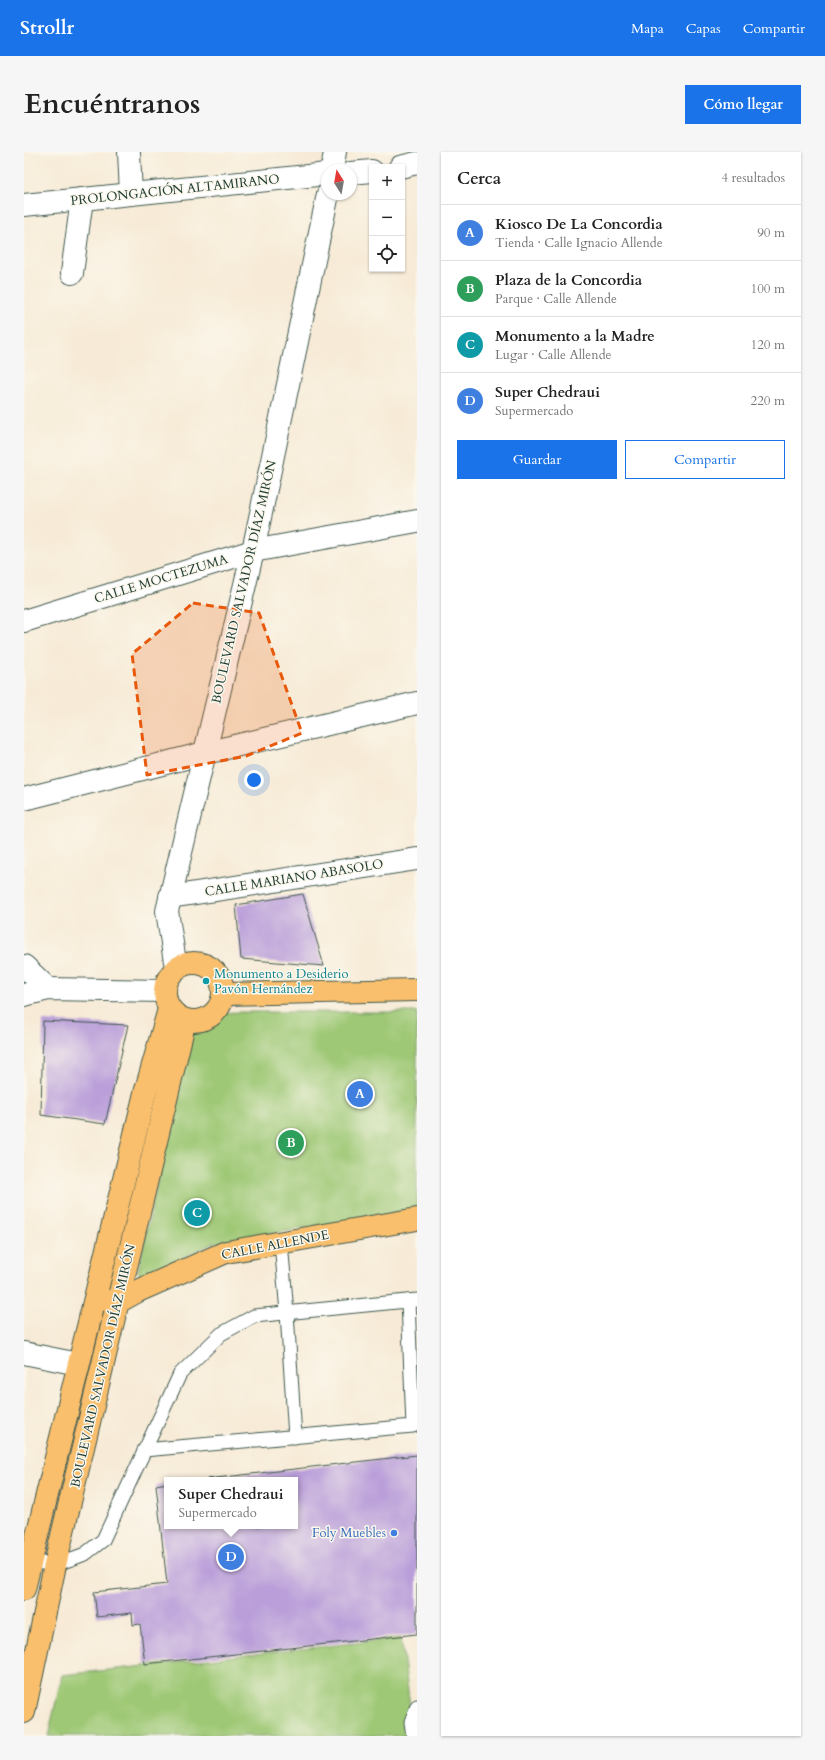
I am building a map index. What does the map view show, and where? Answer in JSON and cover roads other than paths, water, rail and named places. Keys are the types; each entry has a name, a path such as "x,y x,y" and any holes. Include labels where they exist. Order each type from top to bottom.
{"main road":[{"path":"195,963 204,965 213,970 219,978 223,994 221,1004 212,1015 199,1021 173,1006 170,975 176,968 185,964 195,963"},
{"path":"223,994 417,990"},
{"name":"BOULEVARD SALVADOR DÍAZ MIRÓN","path":"24,1589 145,1093 173,1006"},
{"name":"BOULEVARD SALVADOR DÍAZ MIRÓN","path":"24,1712 55,1565 118,1302 173,1006"},
{"name":"CALLE ALLENDE","path":"118,1302 138,1291 226,1252 417,1219"},
{"path":"94,1298 118,1302"}],"street":[{"path":"129,152 131,194"},
{"path":"333,164 335,152"},
{"path":"405,166 417,163"},
{"path":"357,172 369,171"},
{"name":"PROLONGACIÓN ALTAMIRANO","path":"24,205 321,175"},
{"path":"72,273 82,199"},
{"name":"BOULEVARD SALVADOR DÍAZ MIRÓN","path":"176,968 167,911 253,551 327,200"},
{"name":"CALLE MOCTEZUMA","path":"24,621 253,551 417,522"},
{"path":"24,799 204,753 417,703"},
{"name":"CALLE MARIANO ABASOLO","path":"170,897 417,859"},
{"path":"24,966 48,989"},
{"path":"24,995 48,989 173,1006"},
{"path":"24,1353 78,1364"}],"lane":[{"path":"281,1242 295,1437"},
{"path":"30,1561 55,1565 85,1554 103,1540 144,1450 180,1374 221,1334 254,1316 413,1300 413,1426 144,1450"},
{"path":"413,1736 411,1722 417,1706"}],"place":[{"name":"Monumento a Desiderio Pavón Hernández","path":"206,981"},
{"name":"Kiosco De La Concordia","path":"360,1094"},
{"name":"Plaza de la Concordia","path":"291,1143"},
{"name":"Monumento a la Madre","path":"197,1213"},
{"name":"Foly Muebles","path":"394,1533"},
{"name":"Super Chedraui","path":"231,1557"}]}
